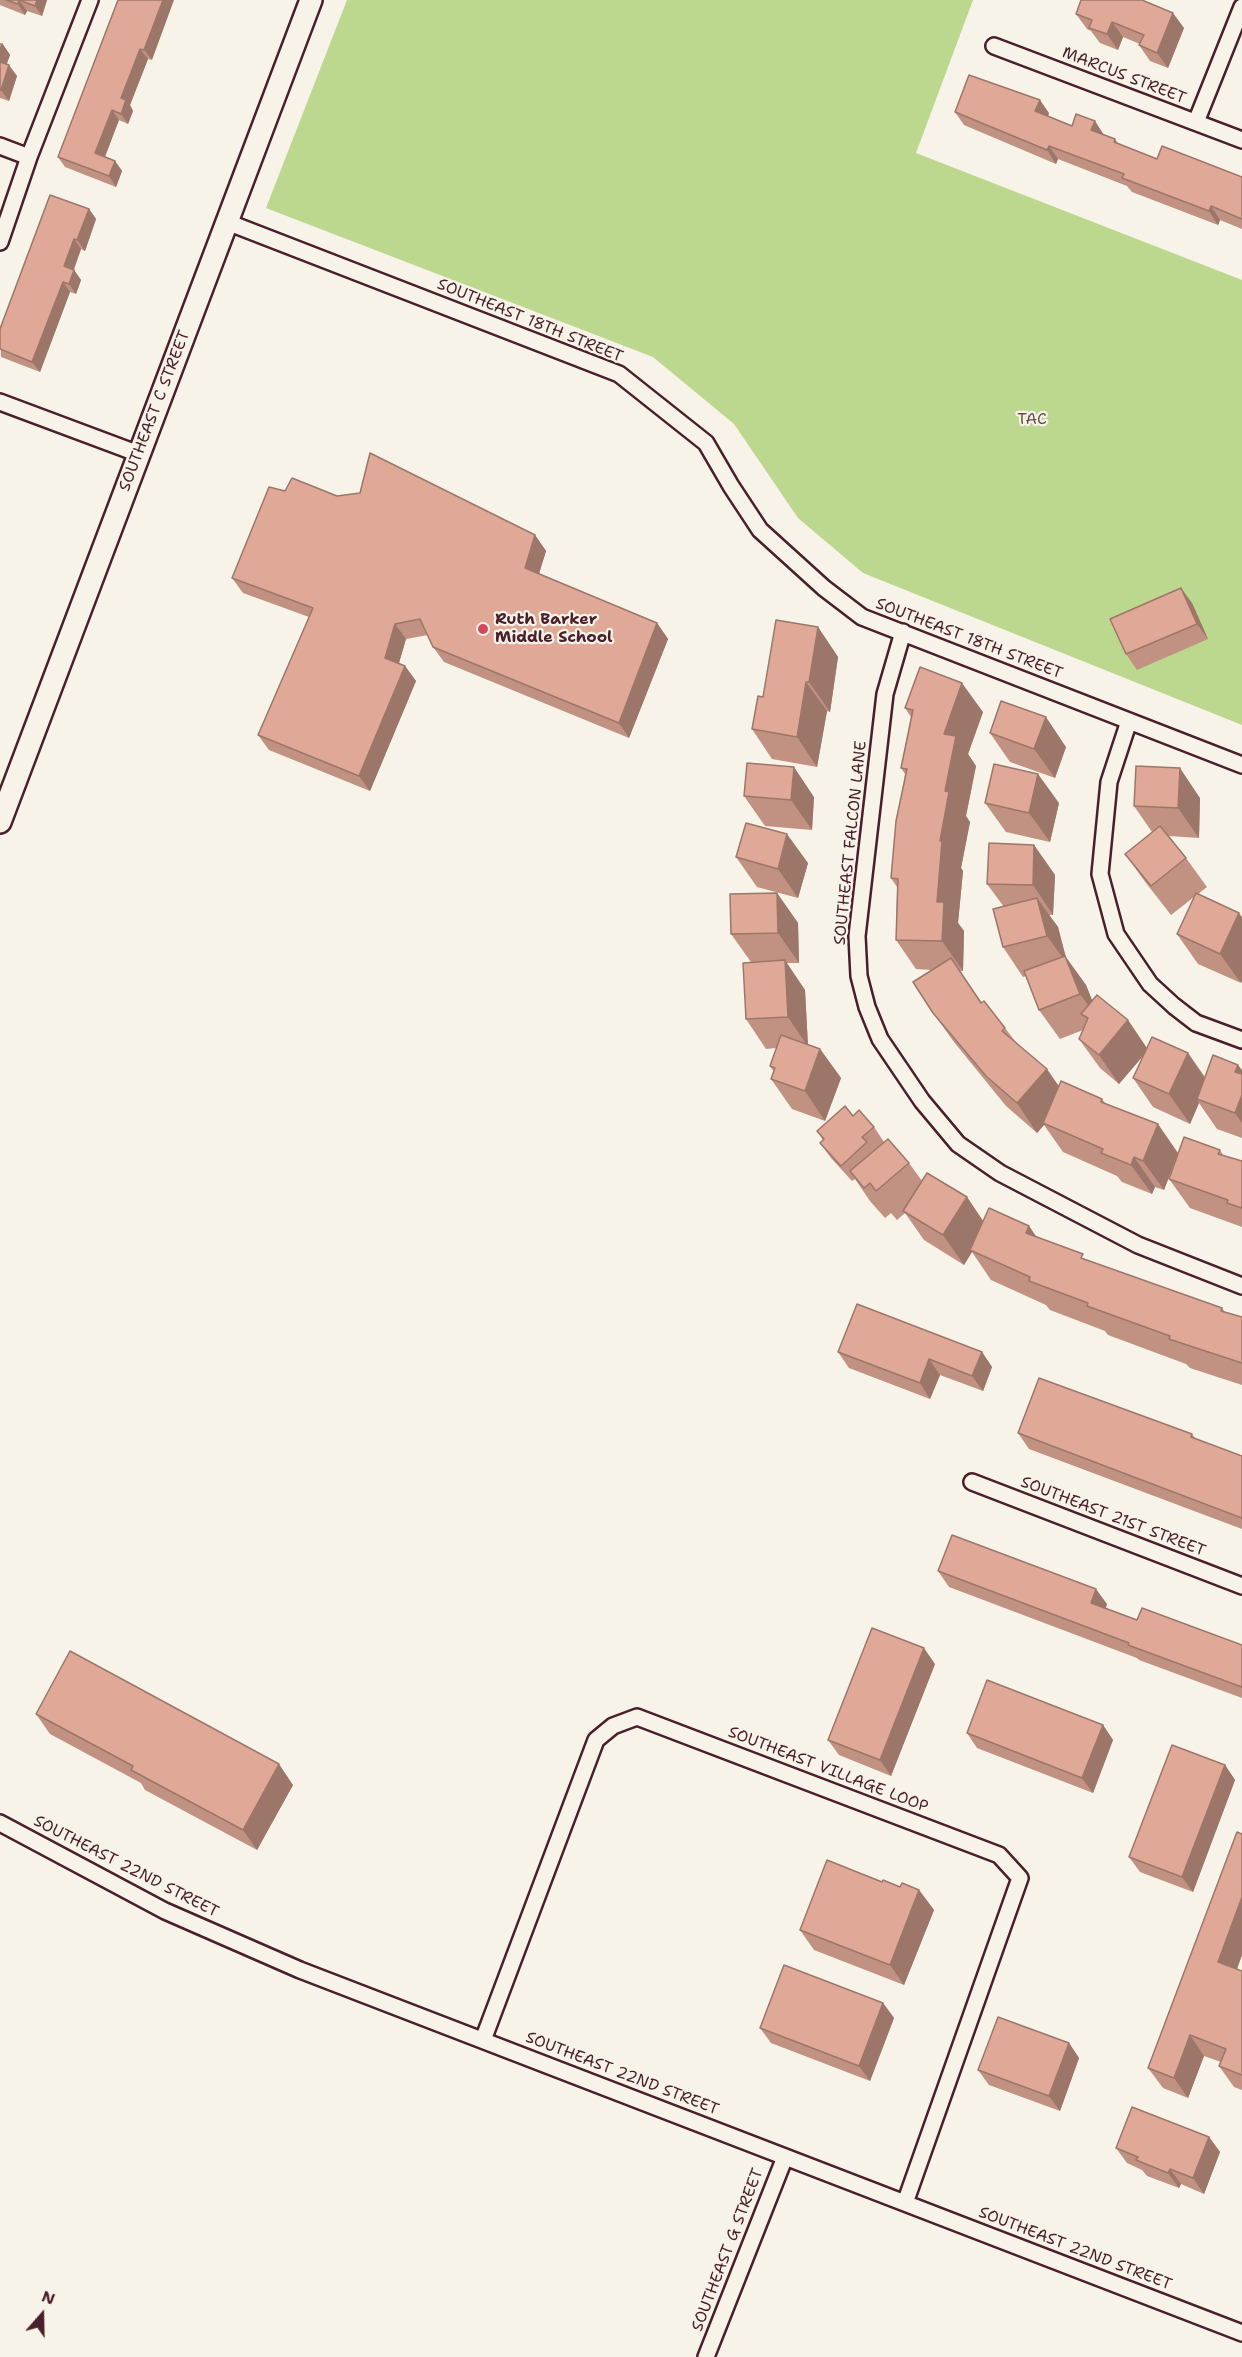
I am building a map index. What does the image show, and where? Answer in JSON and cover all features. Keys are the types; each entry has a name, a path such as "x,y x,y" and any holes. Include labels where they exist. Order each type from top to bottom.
{"street":[{"path":"0,242 29,157 90,0"},
{"name":"SOUTHEAST C STREET","path":"0,822 311,0"},
{"path":"1196,122 1242,7"},
{"name":"MARCUS STREET","path":"994,46 1242,140"},
{"path":"0,146 29,157"},
{"name":"SOUTHEAST 18TH STREET","path":"227,222 619,374 706,442 760,530 824,588 862,617 1242,765"},
{"path":"0,402 139,454"},
{"name":"SOUTHEAST FALCON LANE","path":"903,632 885,694 857,936 859,976 867,1007 880,1039 921,1101 958,1144 1000,1173 1138,1245 1242,1286"},
{"path":"1129,722 1109,782 1100,874 1116,934 1150,984 1174,1005 1196,1023 1242,1040"},
{"name":"SOUTHEAST 21ST STREET","path":"972,1482 1242,1586"},
{"name":"SOUTHEAST VILLAGE LOOP","path":"483,2040 596,1740 613,1726 637,1717 999,1855 1020,1878 904,2203"},
{"name":"SOUTHEAST 22ND STREET","path":"0,1823 165,1911 300,1970 1242,2332"},
{"name":"SOUTHEAST G STREET","path":"706,2357 785,2157"}],"green space":[{"name":"TAC","path":"347,0 973,0 916,153 1242,280 1242,725 863,573 798,518 734,424 653,357 266,208"}],"building":[{"path":"6,0 19,0 18,4"},
{"path":"19,0 37,0 35,6"},
{"path":"118,0 163,0 144,50 140,49 121,98 126,100 121,114 112,110 95,153 115,161 109,176 58,157"},
{"path":"1081,0 1142,0 1173,13 1157,53 1139,45 1144,35 1112,22 1107,34 1089,28 1092,20 1076,14"},
{"path":"0,62 9,65 1,90 0,90"},
{"path":"969,75 1040,100 1035,111 1072,126 1076,114 1095,121 1091,130 1157,159 1162,146 1242,177 1242,219 1211,206 1209,211 1122,178 1124,174 1049,146 1047,150 955,112"},
{"path":"50,195 89,209 64,266 74,270 69,284 63,282 32,362 0,349 0,329"},
{"name":"Ruth Barker Middle School","path":"370,453 535,535 525,568 657,623 619,723 433,647 420,619 395,624 385,658 405,666 359,776 258,735 313,608 232,578 269,487 285,491 292,478 337,496 360,493"},
{"path":"1181,588 1197,624 1126,654 1110,619"},
{"path":"776,620 818,627 797,737 752,729 758,696 763,697"},
{"path":"920,667 962,683 944,734 956,736 945,791 949,792 940,841 942,841 937,902 944,902 942,941 896,940 898,879 891,878 896,821 907,769 901,768 913,710 905,708"},
{"path":"1001,701 1046,717 1034,749 990,733"},
{"path":"747,763 794,767 791,800 744,796"},
{"path":"994,764 1038,774 1029,813 985,803"},
{"path":"1136,766 1180,768 1178,808 1134,806"},
{"path":"746,823 787,834 778,869 736,857"},
{"path":"1160,826 1186,858 1151,886 1125,854"},
{"path":"989,843 1034,845 1033,885 987,884"},
{"path":"777,893 778,933 731,934 730,894"},
{"path":"1196,893 1239,913 1220,954 1177,934"},
{"path":"1037,898 1047,936 1003,947 993,909"},
{"path":"1065,956 1080,994 1039,1010 1024,971"},
{"path":"951,958 981,1003 984,1001 1005,1028 1002,1031 1047,1069 1017,1103 986,1076 933,1013 913,982"},
{"path":"785,960 788,1017 746,1019 743,963"},
{"path":"1097,995 1128,1020 1099,1055 1079,1039 1088,1018 1081,1014"},
{"path":"781,1035 820,1049 805,1091 771,1079 775,1068 770,1066"},
{"path":"1152,1037 1188,1053 1169,1094 1133,1078"},
{"path":"1213,1055 1238,1065 1235,1072 1242,1074 1242,1095 1235,1113 1197,1099"},
{"path":"1061,1081 1102,1099 1101,1102 1158,1124 1143,1161 1134,1157 1131,1165 1101,1153 1103,1149 1043,1123"},
{"path":"845,1106 853,1116 859,1110 874,1127 862,1137 867,1142 841,1166 820,1143 824,1139 817,1131"},
{"path":"1184,1137 1220,1150 1218,1154 1242,1161 1242,1208 1227,1203 1228,1200 1169,1179"},
{"path":"888,1139 909,1163 876,1191 870,1183 864,1188 850,1171"},
{"path":"927,1173 967,1197 943,1235 903,1211"},
{"path":"989,1208 1029,1226 1026,1233 1083,1254 1081,1258 1242,1317 1242,1363 1169,1339 1170,1336 1087,1306 1088,1303 1029,1281 1030,1277 970,1250"},
{"path":"857,1304 982,1352 972,1376 929,1359 920,1383 838,1352"},
{"path":"1039,1378 1192,1434 1191,1437 1242,1456 1242,1518 1018,1433"},
{"path":"952,1535 1096,1589 1091,1603 1137,1620 1142,1608 1242,1645 1242,1687 938,1571"},
{"path":"872,1628 924,1648 880,1760 828,1740"},
{"path":"70,1651 279,1764 243,1830 131,1770 133,1766 36,1714"},
{"path":"987,1680 1103,1725 1082,1778 967,1733"},
{"path":"1172,1745 1225,1765 1182,1877 1129,1857"},
{"path":"1237,1832 1242,1834 1242,1897 1218,1962 1242,1971 1242,2075 1219,2066 1226,2049 1190,2035 1174,2078 1148,2068"},
{"path":"827,1860 882,1882 883,1880 900,1887 902,1883 919,1890 890,1965 800,1930"},
{"path":"784,1965 883,2003 859,2066 760,2028"},
{"path":"998,2017 1069,2043 1049,2096 978,2070"},
{"path":"1132,2107 1209,2137 1193,2178 1170,2169 1168,2173 1136,2160 1138,2157 1116,2148"}],"place":[{"name":"Ruth Barker Middle School","path":"483,629"}]}
